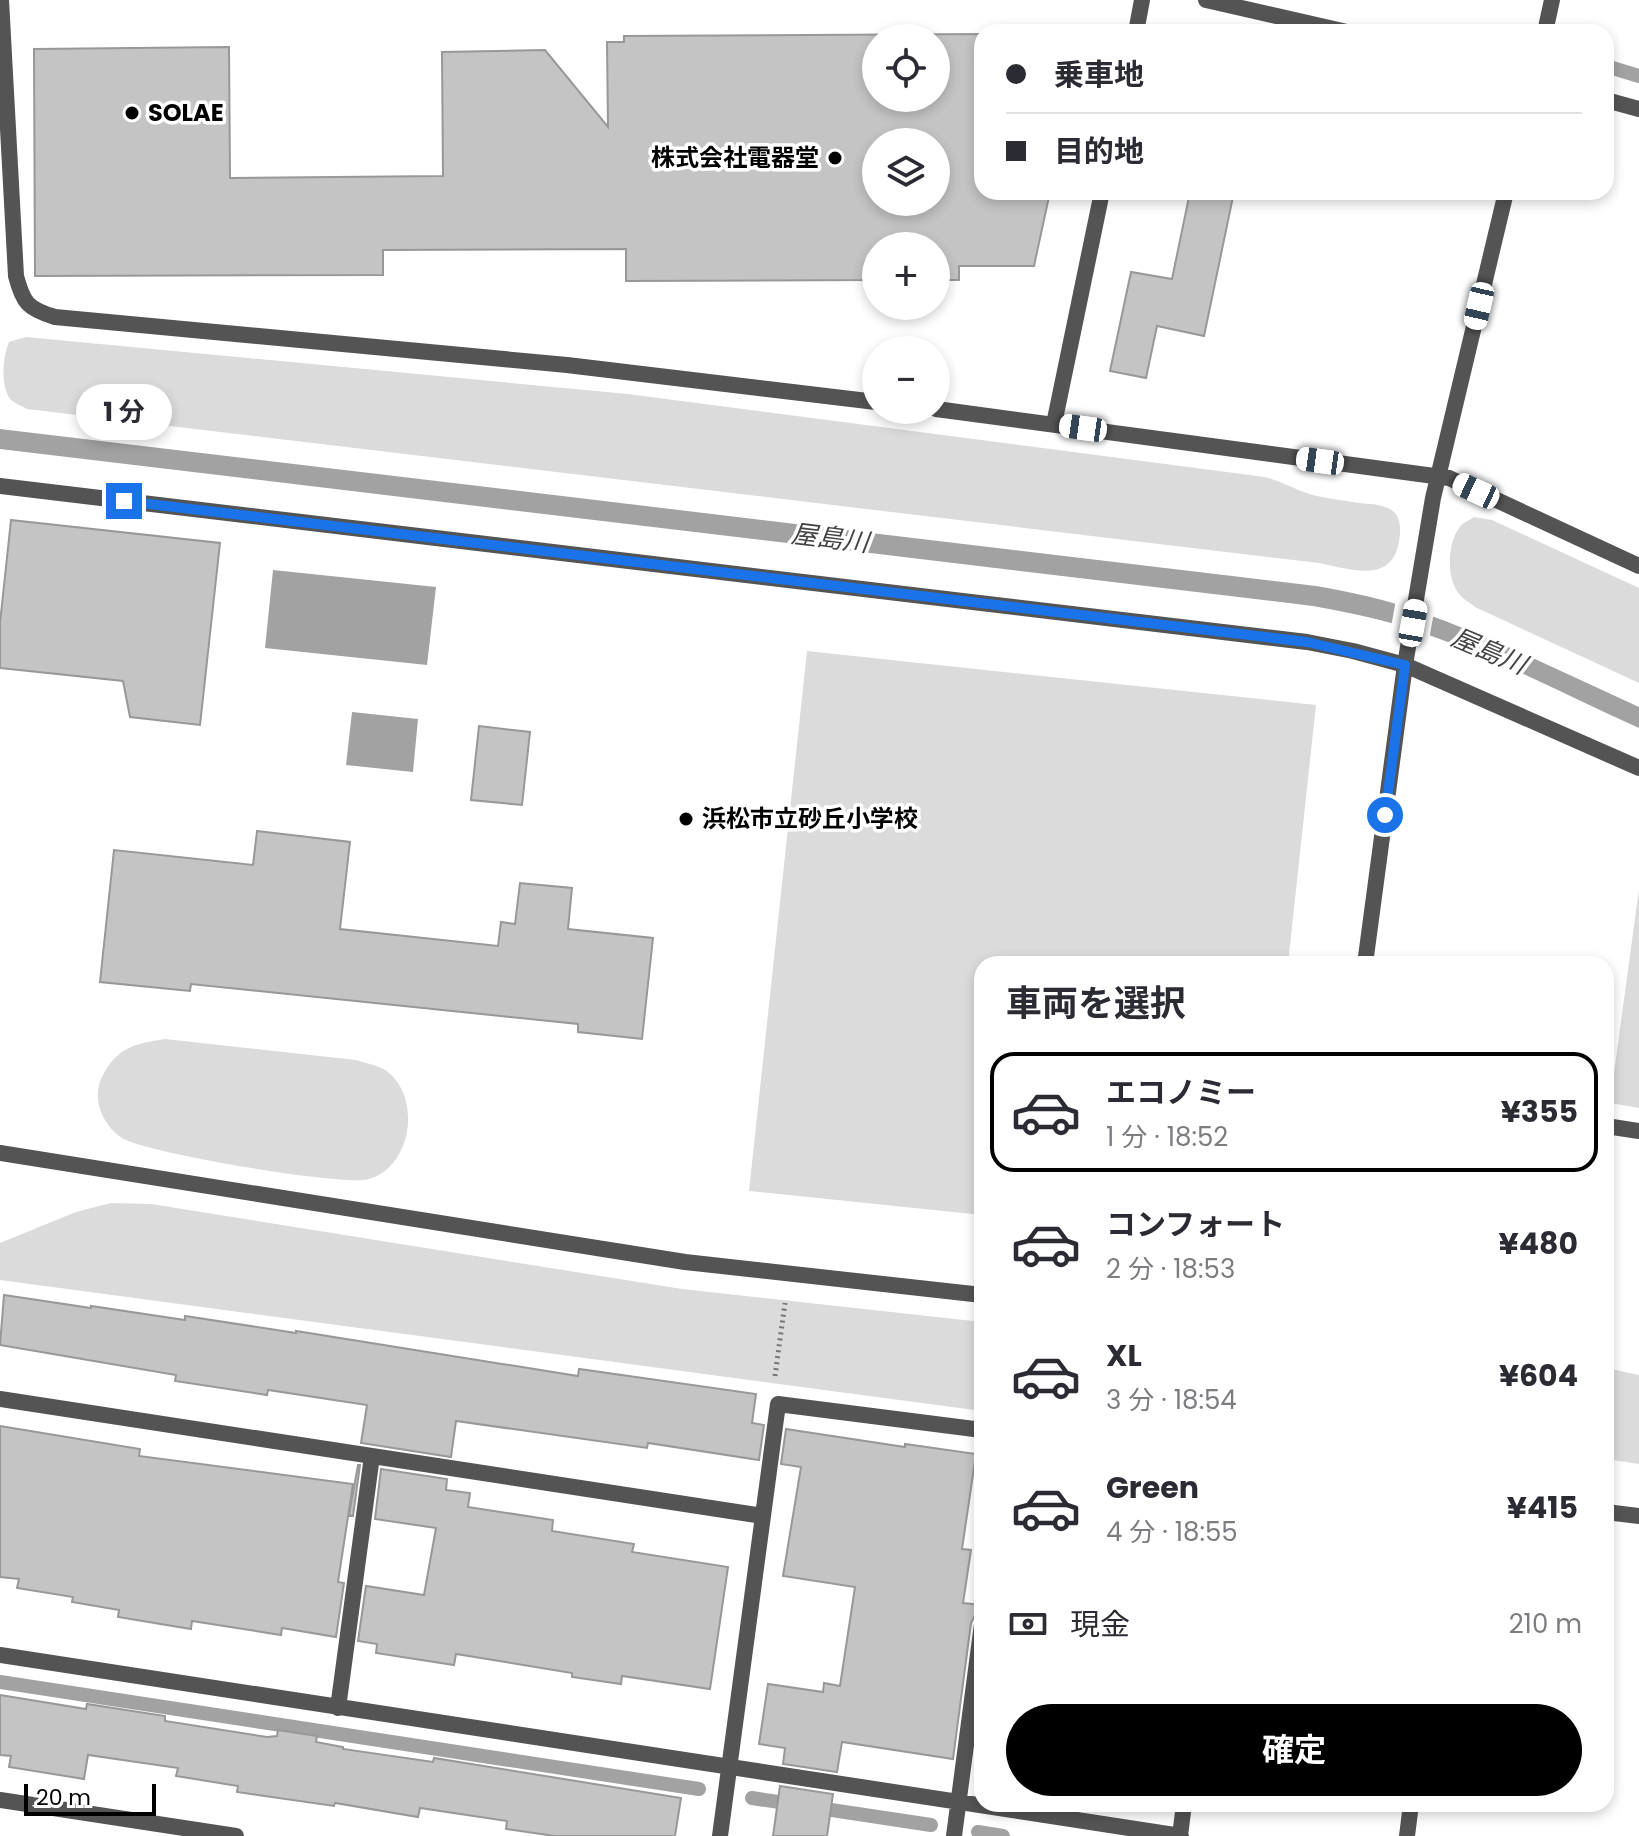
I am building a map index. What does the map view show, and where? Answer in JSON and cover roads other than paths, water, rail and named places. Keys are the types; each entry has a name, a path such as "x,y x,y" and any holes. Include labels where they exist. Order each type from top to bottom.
{"street":[{"path":"1,0 16,276 21,296 35,311 55,317 618,370 862,400"},
{"path":"1138,24 1142,0"},
{"path":"1206,0 1312,24"},
{"path":"1547,24 1552,0"},
{"path":"1614,102 1639,109"},
{"path":"1054,424 1100,200"},
{"path":"1366,956 1421,573 1439,477 1504,200"},
{"path":"950,411 1449,478 1639,566"},
{"path":"0,486 1307,642 1407,657 1639,768"},
{"path":"1614,1127 1639,1131"},
{"path":"0,1153 685,1262 974,1294"},
{"path":"0,1399 763,1516"},
{"path":"720,1836 778,1404 974,1429"},
{"path":"338,1708 372,1456"},
{"path":"1614,1513 1639,1516"},
{"path":"0,1655 974,1804"},
{"path":"954,1836 974,1683"},
{"path":"0,1800 236,1836"},
{"path":"1023,1812 1180,1836 1183,1812"},
{"path":"1407,1836 1410,1812"}],"water":[{"name":"屋島川","path":"0,429 1329,588 1406,607 1529,656 1639,707 1639,728 1438,638 1385,621 1313,606 0,449"},
{"path":"273,570 436,587 427,665 265,648"},
{"path":"352,712 418,719 413,772 346,765"}],"waterway":[{"path":"1614,68 1639,76"},
{"path":"0,1682 699,1789"},
{"path":"752,1798 931,1825"},
{"path":"978,1832 1003,1836"}],"place":[{"name":"SOLAE","path":"132,113"},
{"name":"株式会社電器堂","path":"835,158"},
{"name":"浜松市立砂丘小学校","path":"686,819"}]}
